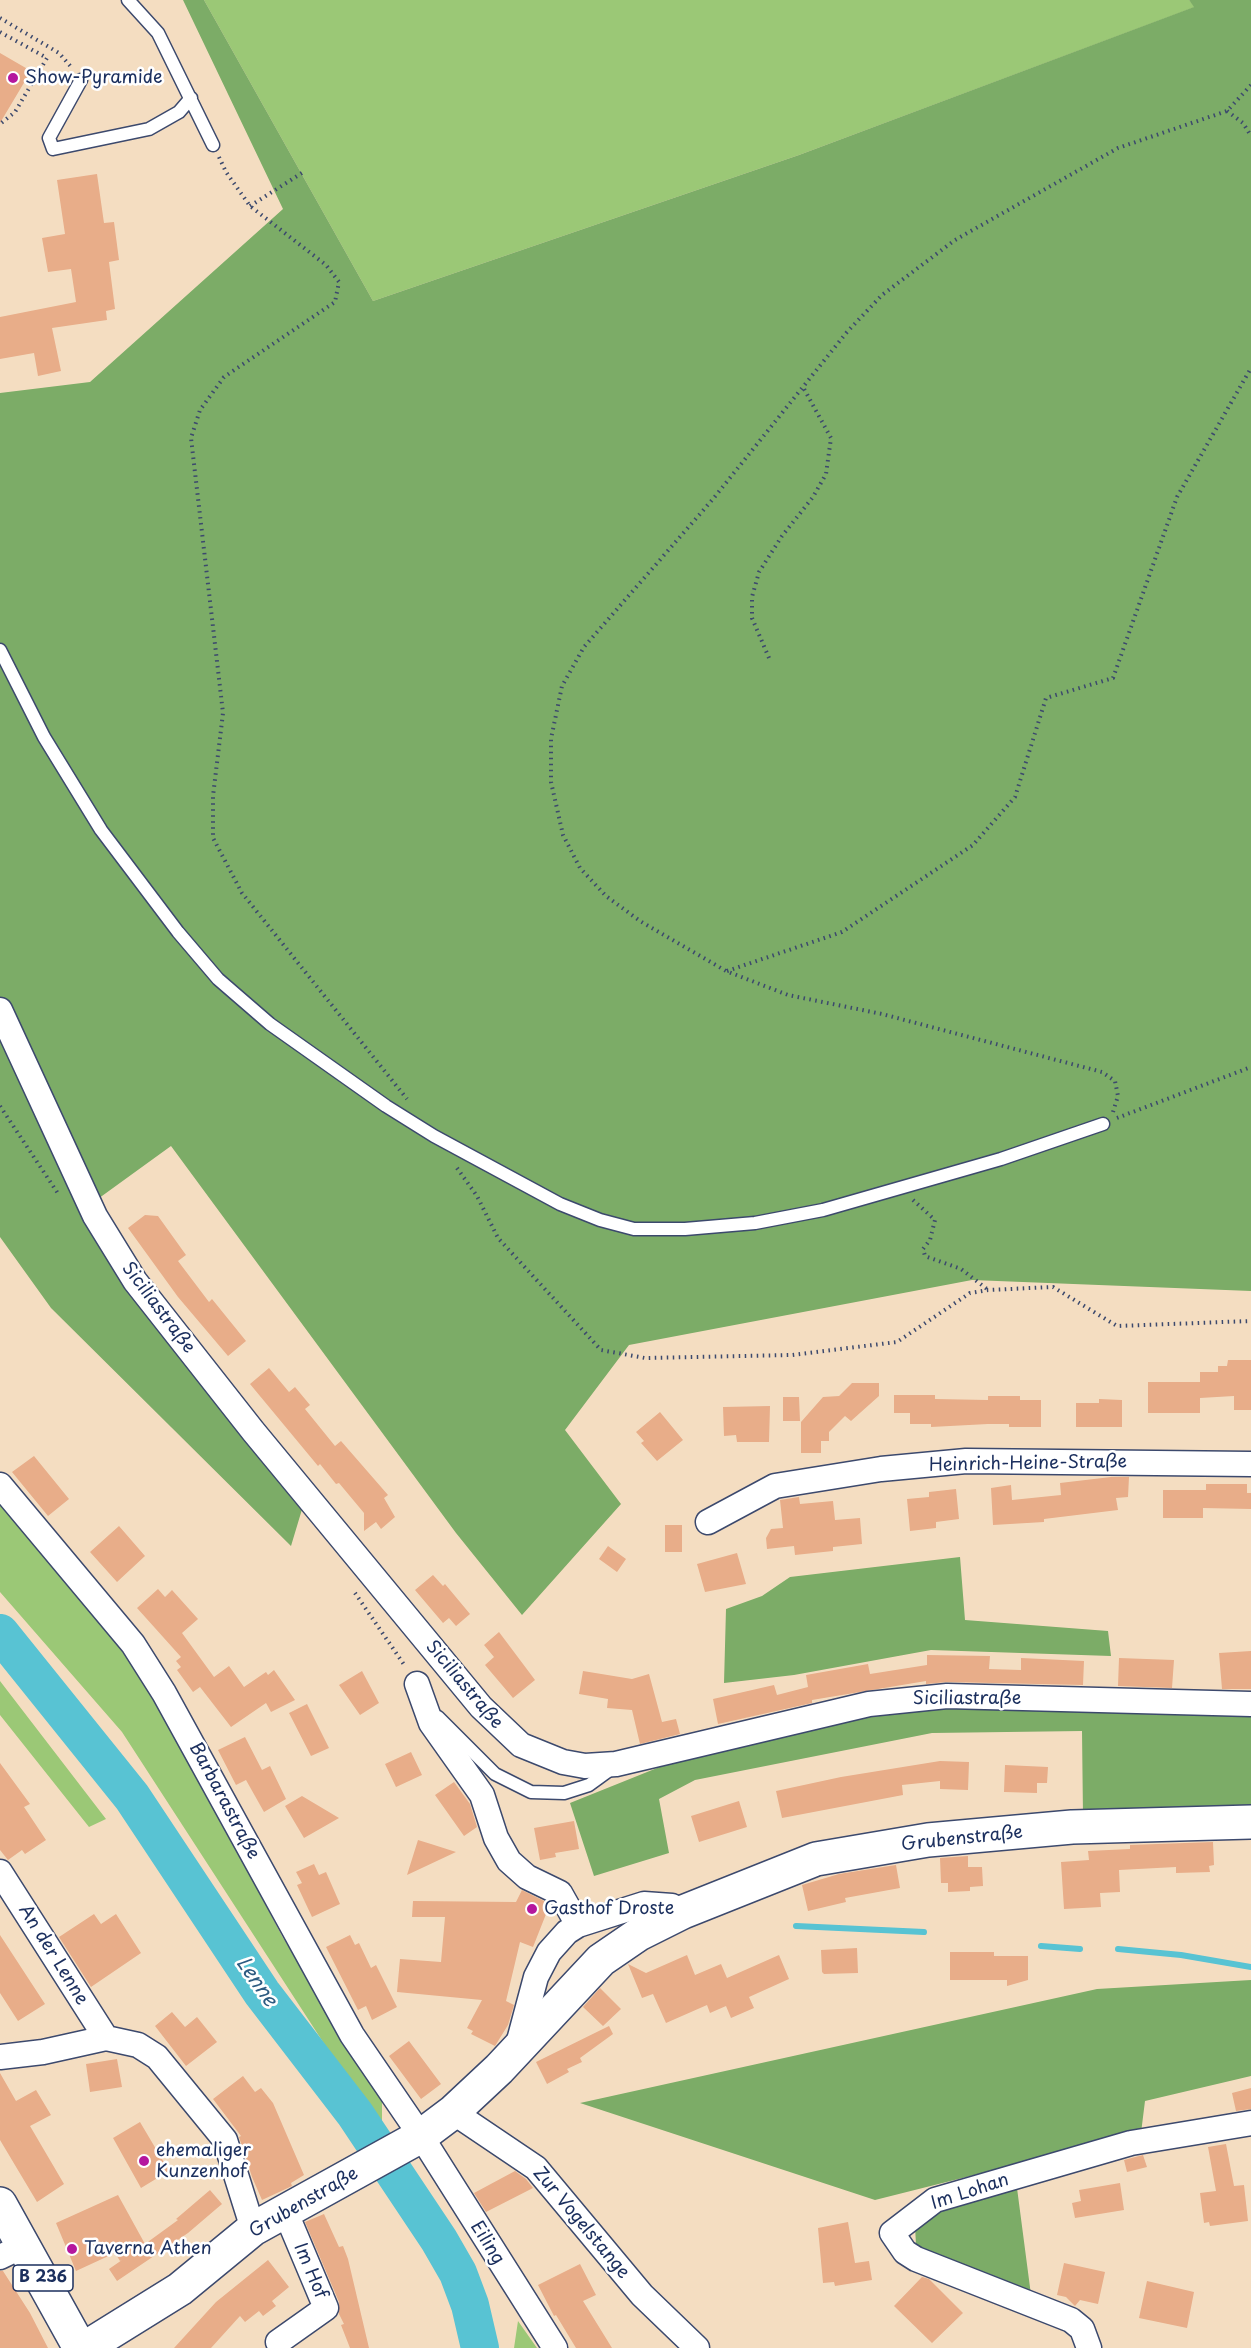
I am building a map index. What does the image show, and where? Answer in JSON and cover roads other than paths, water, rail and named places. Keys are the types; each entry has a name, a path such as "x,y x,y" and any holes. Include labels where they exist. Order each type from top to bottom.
{"main road":[{"name":"Grubenstraße","path":"85,2348 180,2289 254,2229 316,2197 418,2138 453,2112 516,2051 601,1960 639,1934 683,1912 816,1859 928,1840 1072,1827 1251,1822"},
{"name":"B 236","path":"0,2204 12,2251 80,2348"}],"street":[{"name":"Siciliastraße","path":"0,1010 108,1241 135,1281 254,1431 505,1733 538,1754 585,1766 616,1764 869,1704 947,1696 1251,1704"},
{"name":"Heinrich-Heine-Straße","path":"708,1522 775,1486 881,1469 966,1461 1251,1464"},
{"name":"Barbarastraße","path":"0,1485 133,1644 164,1693 352,2035 418,2138"},
{"path":"420,1694 430,1723 482,1795 496,1838 509,1861 527,1877 560,1893 578,1925"},
{"name":"An der Lenne","path":"0,1872 106,2038"},
{"path":"516,2051 536,1977 557,1941 578,1925 644,1904 672,1906 683,1912"},
{"path":"0,2057 43,2052 106,2038 138,2045 156,2057 225,2140 254,2229"},
{"name":"Zur Vogelstange","path":"453,2112 536,2168 642,2295 697,2348"},
{"name":"Im Lohan","path":"1089,2348 1082,2330 1071,2320 916,2259 905,2253 892,2233 935,2200 1131,2144 1251,2122"},
{"name":"Eiling","path":"418,2138 555,2348"},
{"name":"Im Hof","path":"278,2342 326,2308 286,2213"}],"lane":[{"path":"128,0 158,33 213,145"},
{"path":"81,80 49,138 53,149 149,129 179,112 191,98"},
{"path":"0,650 44,737 101,830 178,932 218,979 270,1024 386,1106 434,1136 560,1204 600,1220 634,1229 685,1229 755,1223 823,1210 1001,1159 1103,1124"},
{"path":"420,1694 495,1774 531,1792 564,1793 589,1785 616,1764"}],"waterway":[{"name":"Lenne","path":"0,1633 132,1797 262,1993 355,2114 439,2240 458,2273 470,2305 480,2348"},
{"path":"796,1926 924,1932"},
{"path":"1041,1946 1080,1949"},
{"path":"1118,1949 1181,1955 1251,1967"}],"place":[{"name":"Show-Pyramide","path":"13,78"},
{"name":"Gasthof Droste","path":"532,1909"},
{"name":"ehemaliger Kunzenhof","path":"144,2161"},
{"name":"Taverna Athen","path":"72,2249"}]}
